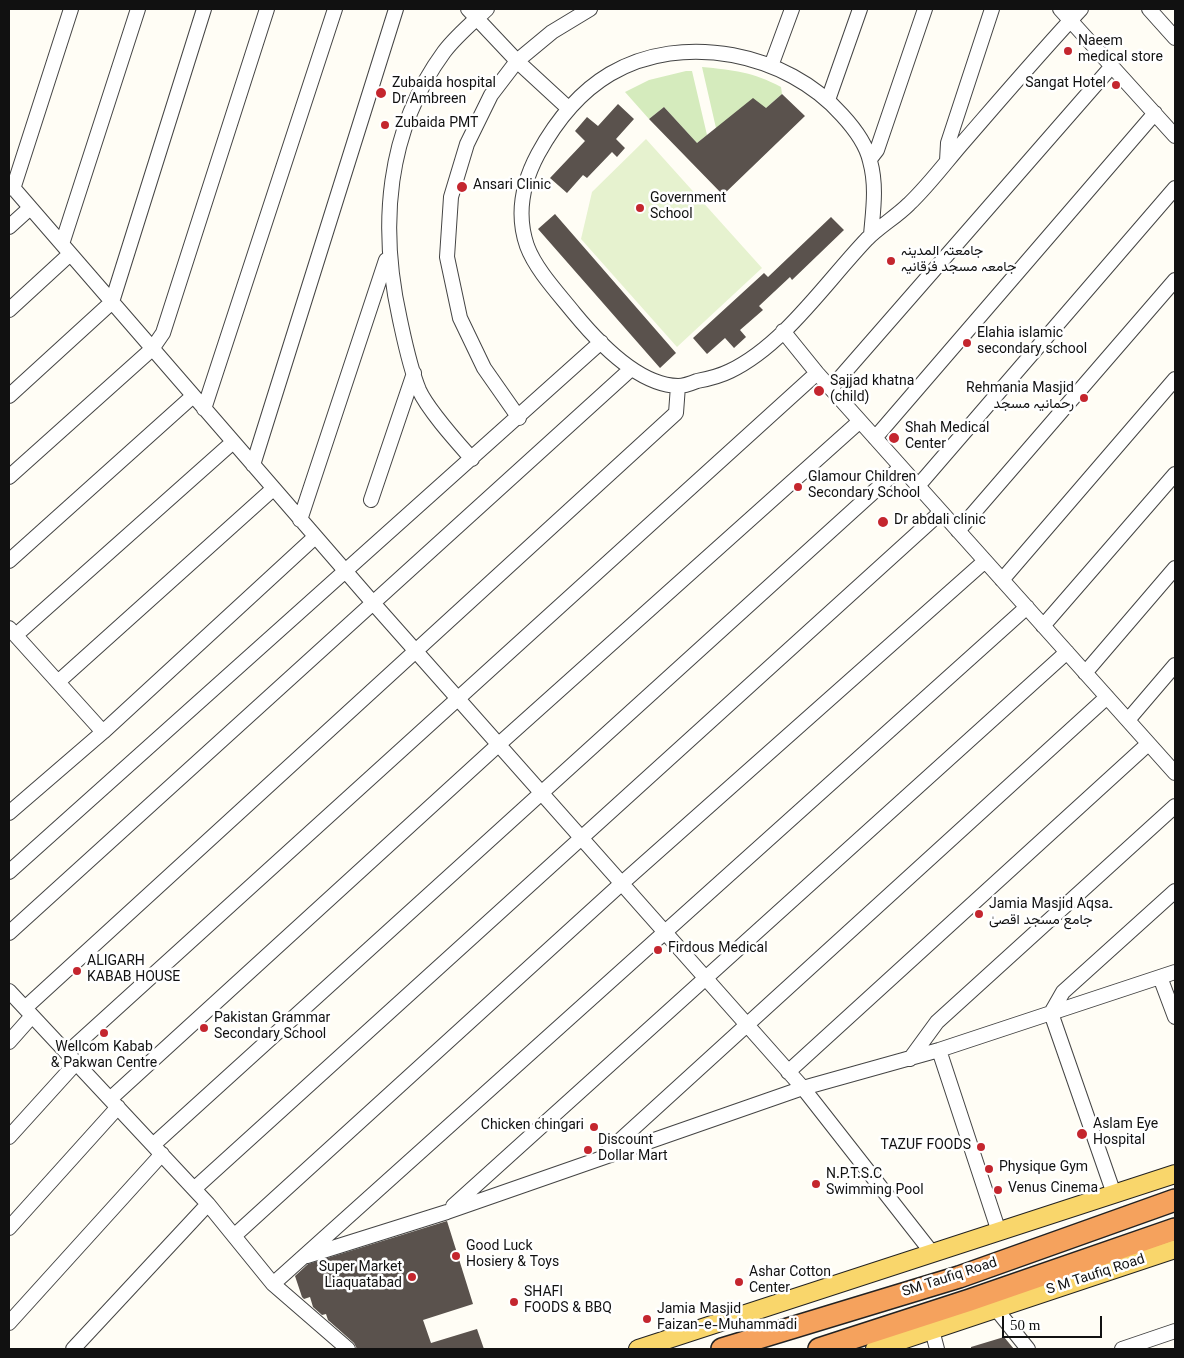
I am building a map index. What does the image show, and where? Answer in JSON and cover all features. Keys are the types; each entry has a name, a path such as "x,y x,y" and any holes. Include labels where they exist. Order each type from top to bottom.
{"highway":[{"name":"SM Taufiq Road","path":"722,1349 959,1278 1175,1200"},
{"path":"819,1349 970,1300 1175,1229"}],"main road":[{"path":"638,1349 1175,1174"},
{"name":"S M Taufiq Road","path":"875,1349 1175,1250"}],"street":[{"path":"71,9 11,186 300,520 803,1088 933,1254"},
{"path":"9,310 66,249 138,9"},
{"path":"9,396 112,302 204,9"},
{"path":"9,477 152,349 163,333 267,9"},
{"path":"204,409 335,9"},
{"path":"253,465 396,9"},
{"path":"519,418 484,368 460,318 447,257 451,197 467,144 491,95 518,61 552,32 590,9"},
{"path":"771,66 792,9"},
{"path":"828,100 860,9"},
{"path":"870,159 877,150 925,9"},
{"path":"947,161 948,143 992,9"},
{"path":"1060,9 1175,136"},
{"path":"871,236 875,197 870,159 856,131 828,100 802,81 771,66 740,56 675,53 641,60 612,73 588,90 568,108 545,141 527,176 521,214 528,246 543,273 577,317 631,369 648,378 678,386 728,372 751,359 784,331 871,236 909,204 1081,9"},
{"path":"1149,9 1175,38"},
{"path":"472,460 419,391 391,281 387,236 391,179 401,136 416,99 444,51 477,12 518,61 568,108"},
{"path":"831,388 1112,66"},
{"path":"875,438 1155,113"},
{"path":"918,486 1175,188"},
{"path":"9,227 30,208"},
{"path":"300,520 389,253"},
{"path":"958,531 1175,280"},
{"path":"784,331 817,373 1148,744 1173,766"},
{"path":"9,872 519,418 601,342"},
{"path":"9,933 631,369"},
{"path":"371,500 414,373"},
{"path":"9,1137 72,1058 458,699 817,373"},
{"path":"1002,580 1175,379"},
{"path":"9,1042 29,1012 676,413 678,386"},
{"path":"9,561 193,396"},
{"path":"9,1228 114,1103 498,745 860,421"},
{"path":"103,732 12,632 233,442"},
{"path":"9,1323 158,1150 541,793 901,467"},
{"path":"1043,626 1175,474"},
{"path":"58,682 273,488"},
{"path":"194,1189 941,512"},
{"path":"9,814 103,732 315,537"},
{"path":"234,1236 621,884 985,560"},
{"path":"1085,672 1175,568"},
{"path":"273,1284 663,931 1026,607"},
{"path":"447,1212 1067,652"},
{"path":"1128,720 1175,665"},
{"path":"601,1158 1107,697"},
{"path":"788,1072 1148,744"},
{"path":"910,1058 937,1022 1175,806"},
{"path":"1114,1194 1052,1013 1063,992 1175,891"},
{"path":"301,1258 447,1212 803,1088 938,1050 1175,972"},
{"path":"1160,977 1175,1016"},
{"path":"9,991 208,1204 273,1284 348,1349"},
{"path":"938,1050 999,1232"},
{"path":"73,1349 208,1204"},
{"path":"996,1309 1028,1349"},
{"path":"932,1330 937,1349"},
{"path":"1122,1349 1175,1331"}],"green space":[{"path":"702,67 733,71 761,78 781,87 782,94 766,108 716,128"},
{"path":"692,71 707,135 697,143 664,107 649,119 625,92 649,80"},
{"path":"646,139 762,268 677,347 581,239 592,192"}],"building":[{"path":"782,94 805,116 723,195 649,119 664,107 697,143 753,98 766,108"},
{"path":"618,104 634,119 616,139 625,148 617,157 612,152 587,178 583,175 567,193 550,178 585,141 575,131 587,117 598,126"},
{"path":"555,214 676,353 660,368 538,229"},
{"path":"831,217 844,230 792,280 790,277 759,306 763,310 740,330 746,337 734,348 725,338 707,354 693,338 764,273 768,277"},
{"path":"447,1221 473,1304 423,1320 431,1343 477,1329 484,1349 357,1349 354,1343 328,1320 326,1314 322,1315 313,1307 310,1297 304,1299 302,1297 295,1276 308,1264"},
{"path":"1004,1337 1014,1349 971,1349 971,1347"}],"place":[{"name":"Naeem medical store","path":"1068,51"},
{"name":"Sangat Hotel","path":"1116,85"},
{"name":"Zubaida hospital Dr Ambreen","path":"381,93"},
{"name":"Zubaida PMT","path":"385,125"},
{"name":"Ansari Clinic","path":"462,187"},
{"name":"Government School","path":"640,208"},
{"name":"جامعتہ المدینہ جامعہ مسجد فرقانیہ","path":"891,261"},
{"name":"Elahia islamic secondary school","path":"967,343"},
{"name":"Sajjad khatna (child)","path":"819,391"},
{"name":"Rehmania Masjid رحمانیہ مسجد","path":"1084,398"},
{"name":"Shah Medical Center","path":"894,438"},
{"name":"Glamour Children Secondary School","path":"798,487"},
{"name":"Dr abdali clinic","path":"883,522"},
{"name":"Jamia Masjid Aqsa۔ جامع مسجد اقصیٰ","path":"979,914"},
{"name":"Firdous Medical","path":"658,950"},
{"name":"ALIGARH KABAB HOUSE","path":"77,971"},
{"name":"Pakistan Grammar Secondary School","path":"204,1028"},
{"name":"Wellcom Kabab & Pakwan Centre","path":"104,1033"},
{"name":"Chicken chingari","path":"594,1127"},
{"name":"Aslam Eye Hospital","path":"1082,1134"},
{"name":"TAZUF FOODS","path":"981,1147"},
{"name":"Discount Dollar Mart","path":"588,1150"},
{"name":"Physique Gym","path":"989,1169"},
{"name":"N.P.T.S.C Swimming Pool","path":"816,1184"},
{"name":"Venus Cinema","path":"998,1190"},
{"name":"Good Luck Hosiery & Toys","path":"456,1256"},
{"name":"Super Market Liaquatabad","path":"412,1277"},
{"name":"Ashar Cotton Center","path":"739,1282"},
{"name":"SHAFI FOODS & BBQ","path":"514,1302"},
{"name":"Jamia Masjid Faizan-e-Muhammadi","path":"647,1319"}]}
